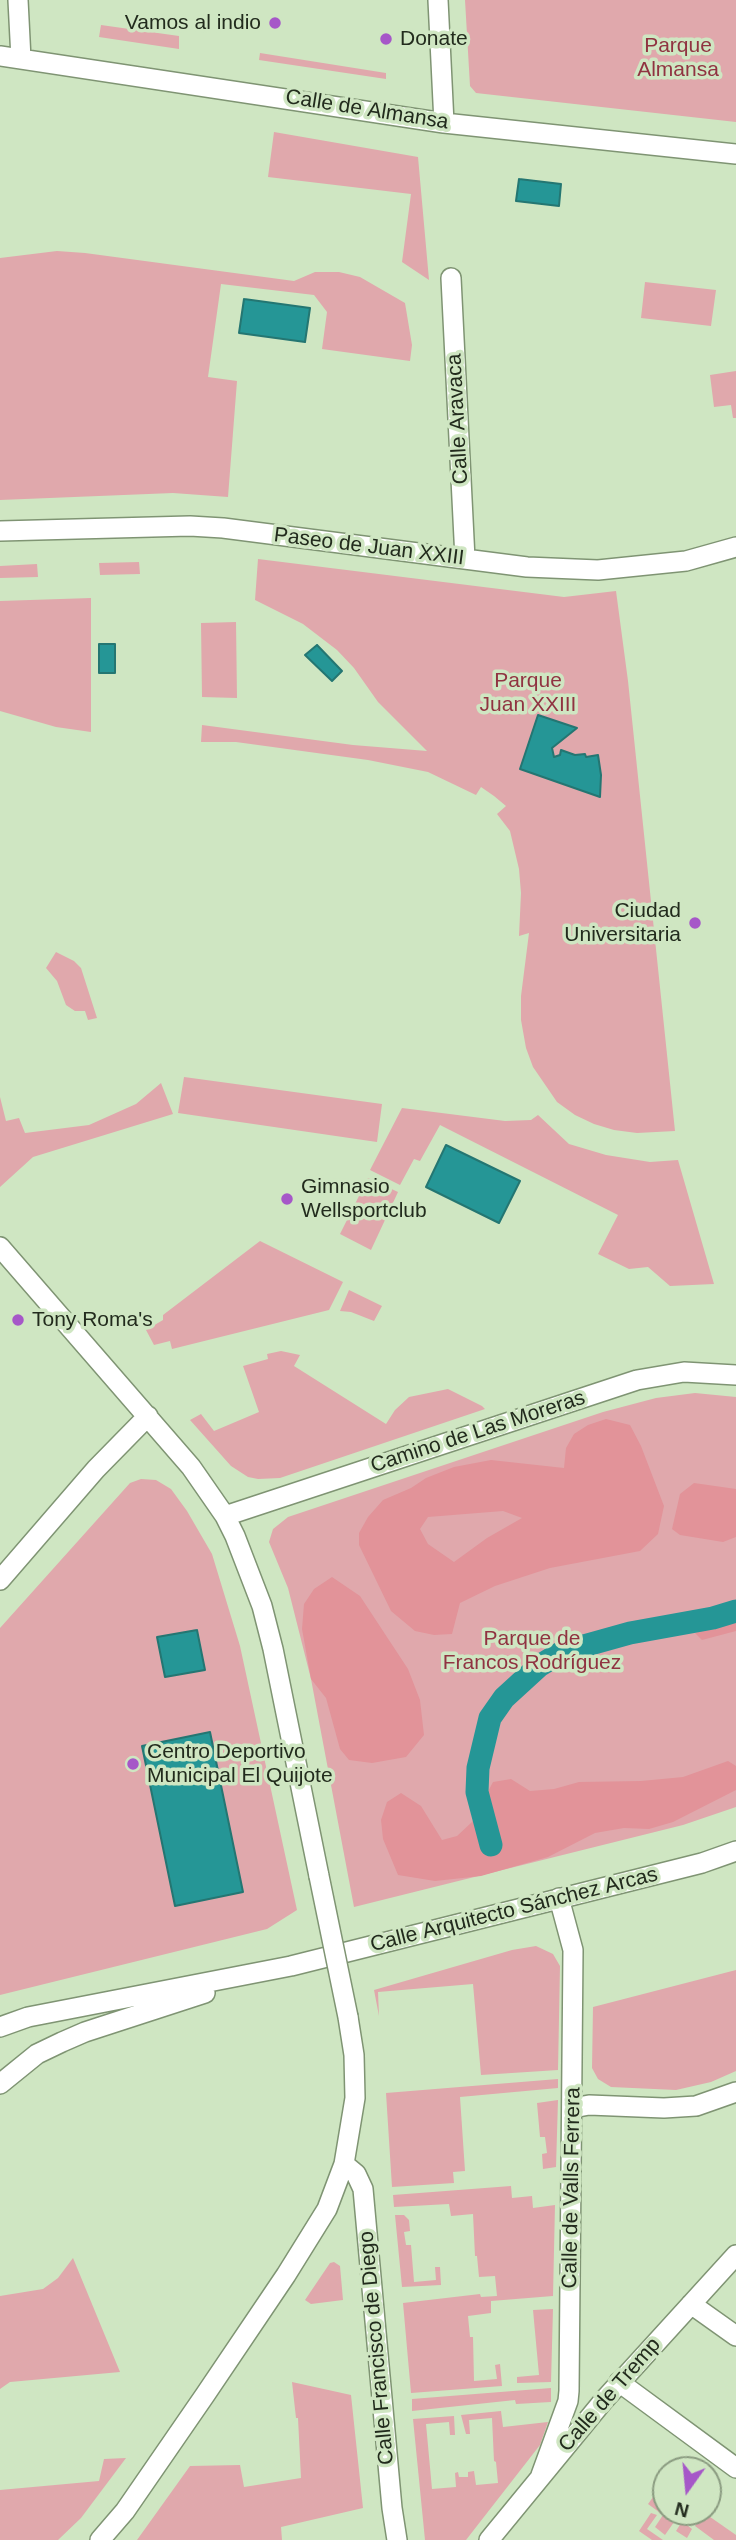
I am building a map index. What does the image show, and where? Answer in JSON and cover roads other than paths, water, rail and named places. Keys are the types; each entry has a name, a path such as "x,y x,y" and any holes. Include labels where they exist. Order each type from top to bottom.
{"street":[{"path":"18,0 21,58"},
{"path":"438,0 444,123"},
{"name":"Calle de Almansa","path":"0,56 444,123 736,154"},
{"name":"Calle Aravaca","path":"451,278 464,559"},
{"name":"Paseo de Juan XXIII","path":"0,531 201,526 527,567 598,570 686,561 736,547"},
{"path":"0,1247 191,1466 225,1516 244,1557 262,1606 273,1649 354,2055 355,2098 344,2164 327,2209 286,2275 125,2511 100,2540"},
{"name":"Camino de Las Moreras","path":"225,1516 636,1381 684,1372 736,1375"},
{"path":"0,1580 96,1469 148,1416"},
{"name":"Calle Arquitecto Sánchez Arcas","path":"0,2028 28,2017 290,1966 702,1863 736,1852"},
{"name":"Calle de Valls Ferrera","path":"541,2475 568,2401 573,1950 559,1898"},
{"name":"Calle Arquitecto Sánchez Arcas","path":"0,2084 37,2054 85,2032 290,1966"},
{"path":"573,2108 589,2105 664,2108 696,2106 736,2092"},
{"name":"Calle Francisco de Diego","path":"344,2164 356,2174 363,2189 397,2540"},
{"name":"Calle de Tremp","path":"489,2540 619,2382 736,2255"},
{"path":"691,2304 736,2336"},
{"path":"619,2382 736,2468"},
{"path":"568,2401 576,2410 593,2413"}],"water":[{"path":"519,179 561,184 559,206 516,201"},
{"path":"244,299 310,308 305,342 239,333"},
{"path":"99,644 115,644 115,673 99,673"},
{"path":"317,645 342,671 332,681 305,655"},
{"path":"538,715 577,728 552,748 554,757 560,755 561,750 575,755 585,754 586,757 598,755 600,797 520,769"},
{"path":"446,1145 520,1181 499,1223 426,1187"},
{"path":"197,1630 205,1670 165,1677 157,1637"},
{"path":"210,1732 243,1892 175,1906 142,1746"}],"waterway":[{"path":"491,1845 477,1792 478,1768 490,1718 504,1698 539,1666 562,1652 630,1633 713,1618 736,1611"}],"place":[{"name":"Vamos al indio","path":"275,23"},
{"name":"Donate","path":"386,39"},
{"name":"Ciudad Universitaria","path":"695,923"},
{"name":"Gimnasio Wellsportclub","path":"287,1199"},
{"name":"Tony Roma's","path":"18,1320"},
{"name":"Centro Deportivo Municipal El Quijote","path":"133,1764"}],"park label":[{"name":"Parque Almansa","path":"678,58"},
{"name":"Parque Juan XXIII","path":"528,693"},
{"name":"Parque de Francos Rodríguez","path":"532,1651"}]}
